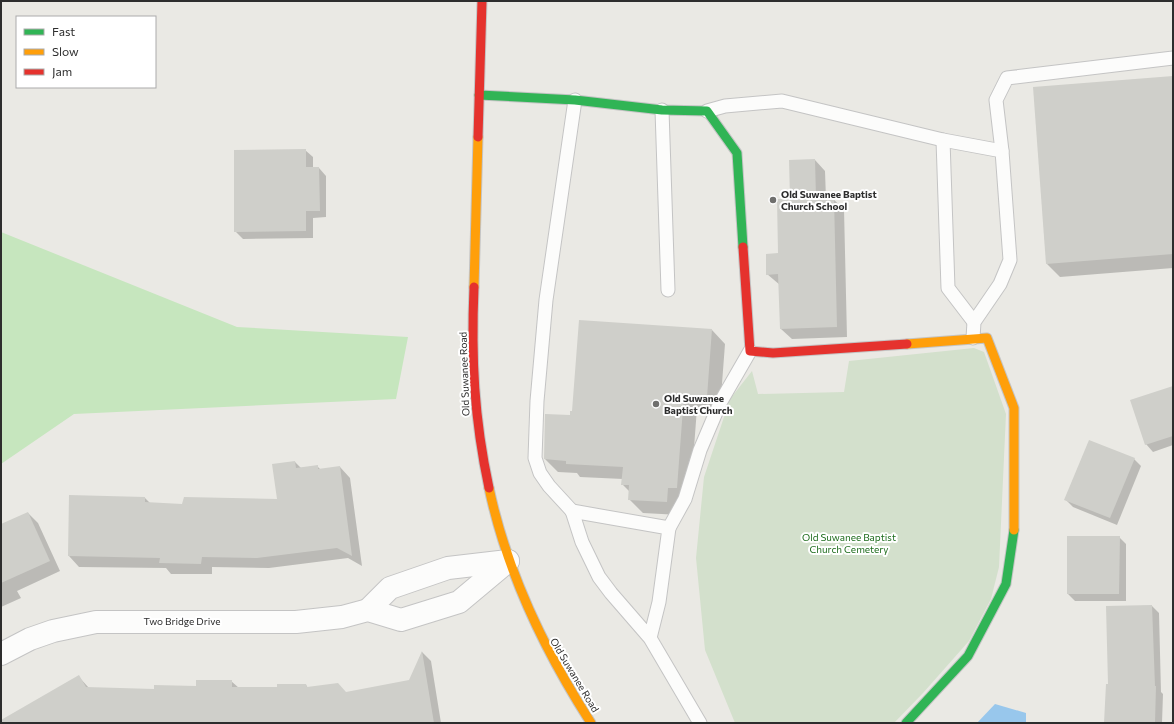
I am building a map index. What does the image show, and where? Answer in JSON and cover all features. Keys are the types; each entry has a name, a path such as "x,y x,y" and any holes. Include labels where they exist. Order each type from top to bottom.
{"street":[{"name":"Old Suwanee Road","path":"482,1 478,95 473,333 476,416 490,493 508,560 535,628 590,723"},
{"path":"478,95 575,100 662,110 707,111 737,153 750,351 773,353 987,338 1014,408 1014,536 1006,584 968,656 906,723"},
{"path":"368,610 401,620 459,602 508,560"},
{"name":"Two Bridge Drive","path":"1,654 30,638 53,630 96,622 296,622 342,617 368,610 390,588 448,568 508,560"}],"lane":[{"path":"974,338 974,322 1000,284 1010,260 1002,151 996,100 1007,78 1173,58"},
{"path":"575,100 546,300 537,401 535,458 540,473 549,486 572,511 582,542 599,577 610,594 650,638 700,723"},
{"path":"707,111 725,106 782,101 943,140 1002,151"},
{"path":"662,110 668,290"},
{"path":"943,140 948,288 974,322"},
{"path":"650,638 659,602 669,528 685,499 700,450 720,403 750,351"},
{"path":"572,511 669,528"}],"green space":[{"path":"1,232 237,327 408,337 396,399 74,414 1,464"},
{"name":"Old Suwanee Baptist Church Cemetery","path":"974,348 984,352 1006,414 999,567 991,599 969,641 894,723 735,723 705,650 696,558 704,477 730,399 752,371 758,394 844,392 849,361"}],"water":[{"path":"995,704 1026,713 1026,723 977,723"}],"building":[{"path":"1173,76 1173,254 1046,264 1033,87"},
{"path":"306,149 306,167 319,167 320,211 306,211 306,231 234,232 234,150"},
{"path":"815,159 816,198 834,198 837,327 780,329 778,274 766,275 766,254 778,253 777,199 790,199 789,160"},
{"name":"Old Suwanee Baptist Church","path":"579,320 712,329 707,397 684,395 677,488 668,488 667,502 628,500 629,485 621,485 623,467 566,464 566,461 544,459 545,414 570,415 570,411 572,411"},
{"path":"1173,386 1173,436 1145,445 1130,400"},
{"path":"1089,440 1135,458 1110,518 1064,500"},
{"path":"295,461 296,468 318,465 318,469 340,466 352,556 337,548 257,558 202,557 201,564 159,563 160,558 68,556 69,495 145,497 145,502 182,504 184,497 277,499 272,464"},
{"path":"28,512 50,561 1,583 1,524"},
{"path":"1067,536 1120,536 1119,594 1067,594"},
{"path":"1152,605 1156,686 1155,723 1104,723 1106,684 1108,684 1106,606"},
{"path":"422,651 434,723 1,723 1,720 79,675 86,687 154,689 154,685 196,686 196,680 232,680 232,687 277,687 277,684 306,684 307,687 338,683 346,692 409,680"}],"traffic: fast":[{"path":"479,95 575,100 662,110 707,111 737,153 743,247"},
{"path":"906,723 968,656 1006,584 1014,530"}],"traffic: slow":[{"path":"474,287 478,137"},
{"path":"907,344 987,338 1014,408 1014,530"},
{"path":"489,488 506,550 529,610 558,667 591,723"}],"traffic: jam":[{"path":"478,137 482,1"},
{"path":"743,247 750,351 773,353 907,344"},
{"path":"474,287 473,363 480,437 489,488"}],"place":[{"name":"Old Suwanee Baptist Church School","path":"773,200"},
{"name":"Old Suwanee Baptist Church","path":"656,404"}]}
